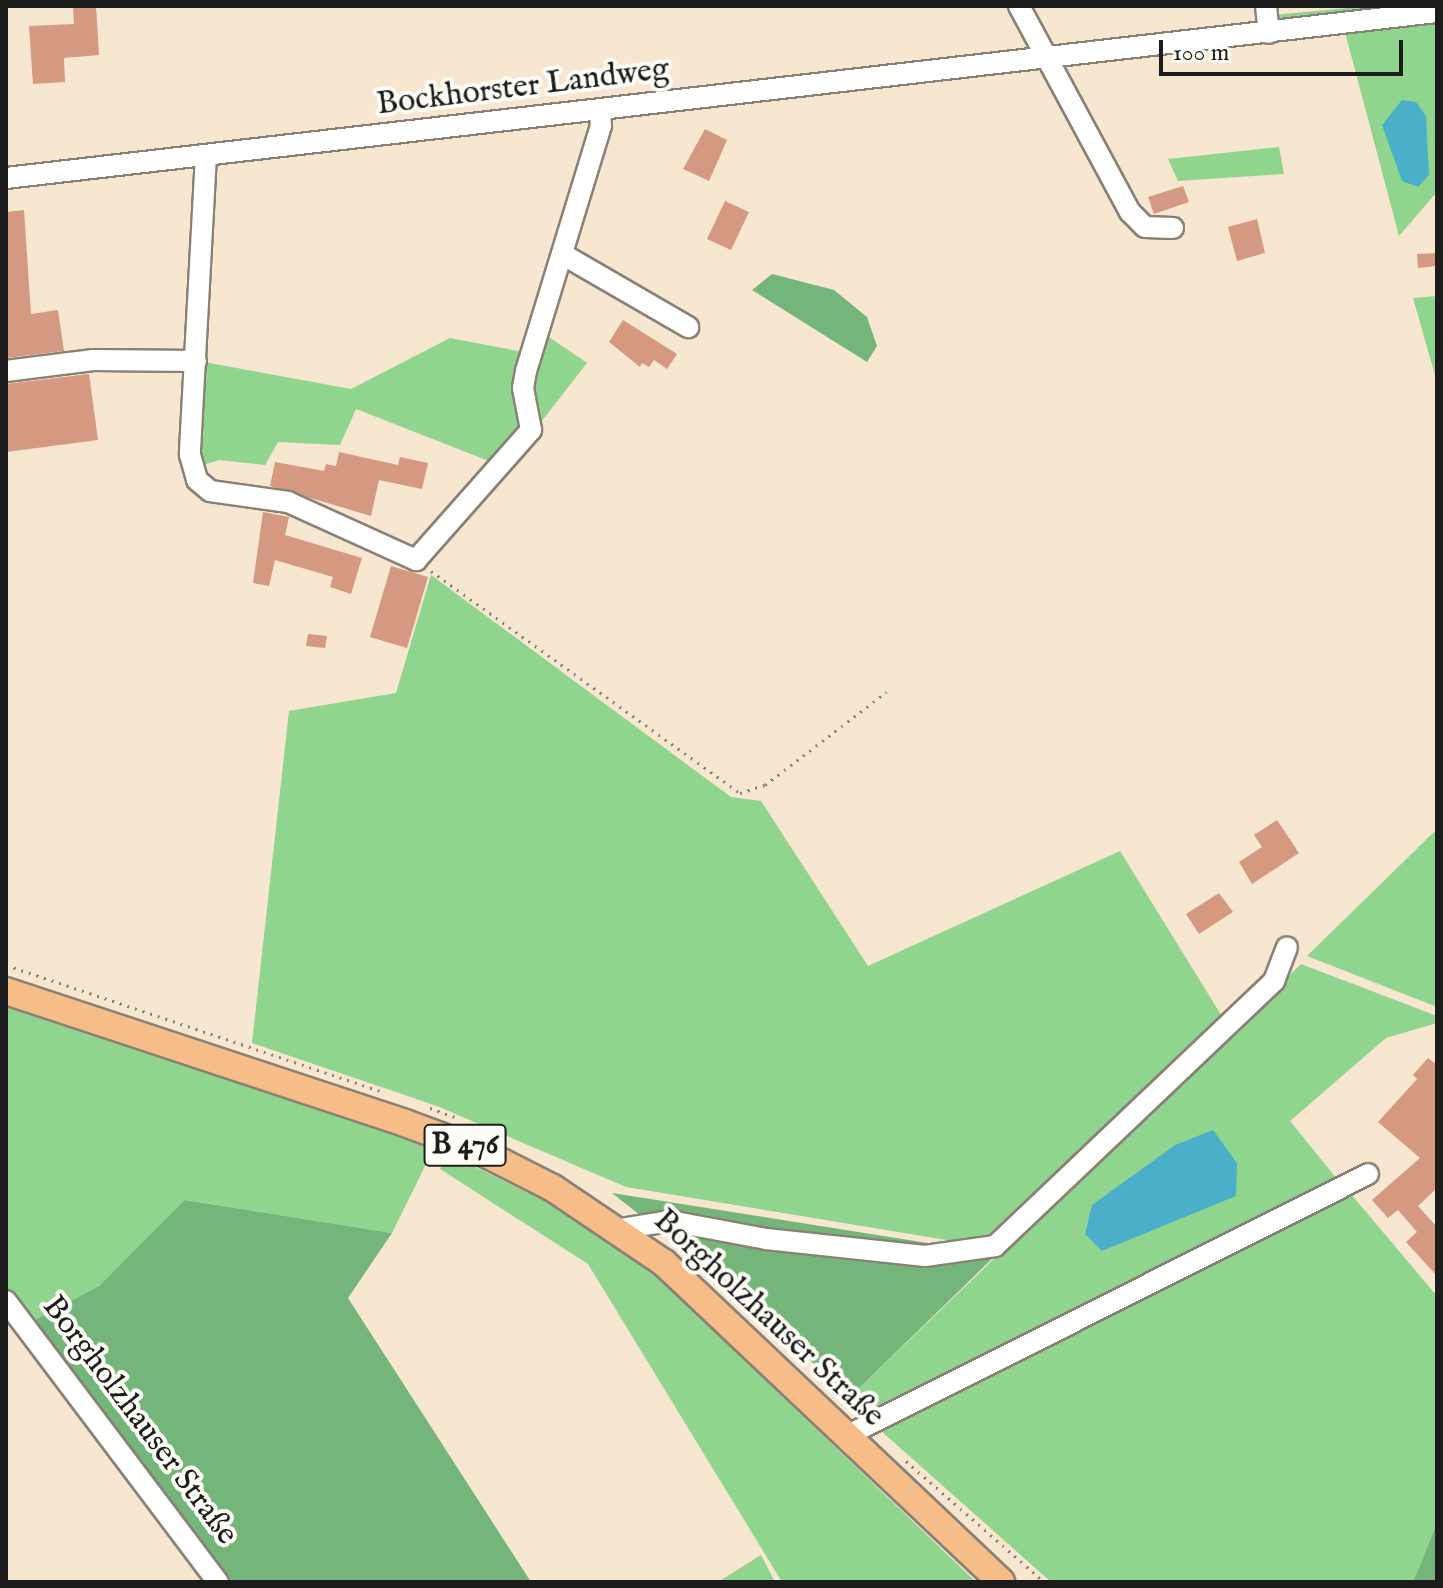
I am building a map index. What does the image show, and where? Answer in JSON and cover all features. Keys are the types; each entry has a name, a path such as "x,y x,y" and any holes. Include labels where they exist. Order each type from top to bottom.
{"main road":[{"name":"Borgholzhauser Straße","path":"6,991 478,1150 620,1229 708,1302 1001,1582"}],"street":[{"path":"1019,6 1130,212 1145,227 1173,228"},
{"path":"1266,6 1269,33"},
{"name":"Bockhorster Landweg","path":"6,178 1437,12"},
{"path":"206,155 190,455 197,480 210,491 288,502 416,560 531,430 523,388 601,126 600,110"},
{"path":"562,254 688,327"},
{"path":"6,371 93,360 196,361"},
{"path":"620,1229 670,1221 766,1239 925,1256 995,1246 1274,981 1287,947"},
{"path":"846,1436 1368,1174"},
{"name":"Borgholzhauser Straße","path":"6,1301 218,1582"}],"path":[{"path":"416,560 740,793 765,785 886,692"},
{"path":"6,965 393,1095"},
{"path":"423,1106 466,1122"},
{"path":"896,1452 1044,1582"}],"green space":[{"path":"1369,6 1433,6 1279,22 1273,15"},
{"path":"1437,21 1436,193 1399,236 1345,32"},
{"path":"1279,147 1284,174 1178,181 1168,159"},
{"path":"772,274 834,290 867,317 877,346 867,362 752,290"},
{"path":"1437,296 1437,382 1413,298"},
{"path":"546,335 587,363 541,422 529,384"},
{"path":"450,338 528,353 522,432 494,463 356,409 340,445 278,442 265,465 219,460 200,466 204,362 351,389"},
{"path":"431,575 731,797 761,801 868,966 1120,851 1223,1018 977,1245 626,1187 437,1106 252,1043 289,711 396,693"},
{"path":"1437,829 1437,1007 1307,956"},
{"path":"1301,964 1437,1016 1437,1023 1386,1038 1290,1121 1337,1179 867,1411 850,1397"},
{"path":"6,1006 434,1148 392,1233 186,1200 99,1286 31,1322 6,1287"},
{"path":"449,1154 559,1208 639,1259 976,1582 782,1582 588,1264 440,1169"},
{"path":"612,1193 997,1254 850,1397 719,1277"},
{"path":"1350,1193 1437,1296 1437,1523 1413,1582 1051,1582 880,1430"},
{"path":"185,1200 392,1233 348,1298 531,1582 225,1582 31,1322 99,1286"},
{"path":"1437,1523 1437,1582 1413,1582"},
{"path":"761,1555 775,1582 718,1582"}],"water":[{"path":"1402,100 1416,102 1426,116 1429,175 1418,187 1402,181 1382,125"},
{"path":"1213,1130 1237,1163 1236,1196 1102,1251 1085,1234 1092,1205 1175,1145"}],"building":[{"path":"73,6 96,6 99,55 64,58 65,82 33,84 29,26 74,24"},
{"path":"705,129 727,140 709,181 683,169"},
{"path":"1183,186 1189,202 1154,214 1148,197"},
{"path":"725,201 749,212 731,250 707,239"},
{"path":"24,210 31,314 58,310 64,351 6,358 6,212"},
{"path":"1257,219 1265,253 1237,261 1228,227"},
{"path":"1437,253 1437,266 1418,268 1417,254"},
{"path":"623,320 677,354 667,369 654,360 649,367 642,363 640,367 609,342"},
{"path":"89,374 98,440 6,452 6,384"},
{"path":"339,452 398,465 400,457 428,463 422,489 379,480 371,516 270,486 275,462 324,471 326,464 336,466"},
{"path":"263,512 289,517 285,535 362,558 351,594 330,587 333,577 275,560 269,586 253,583"},
{"path":"391,566 428,577 407,648 370,637"},
{"path":"308,634 327,636 325,648 306,646"},
{"path":"1277,820 1299,853 1252,884 1239,862 1262,847 1254,835"},
{"path":"1219,893 1233,912 1199,934 1186,914"},
{"path":"1428,1058 1437,1065 1437,1188 1418,1206 1437,1227 1437,1276 1406,1242 1417,1232 1398,1210 1388,1218 1372,1200 1420,1158 1378,1122 1417,1079 1413,1075"}]}
